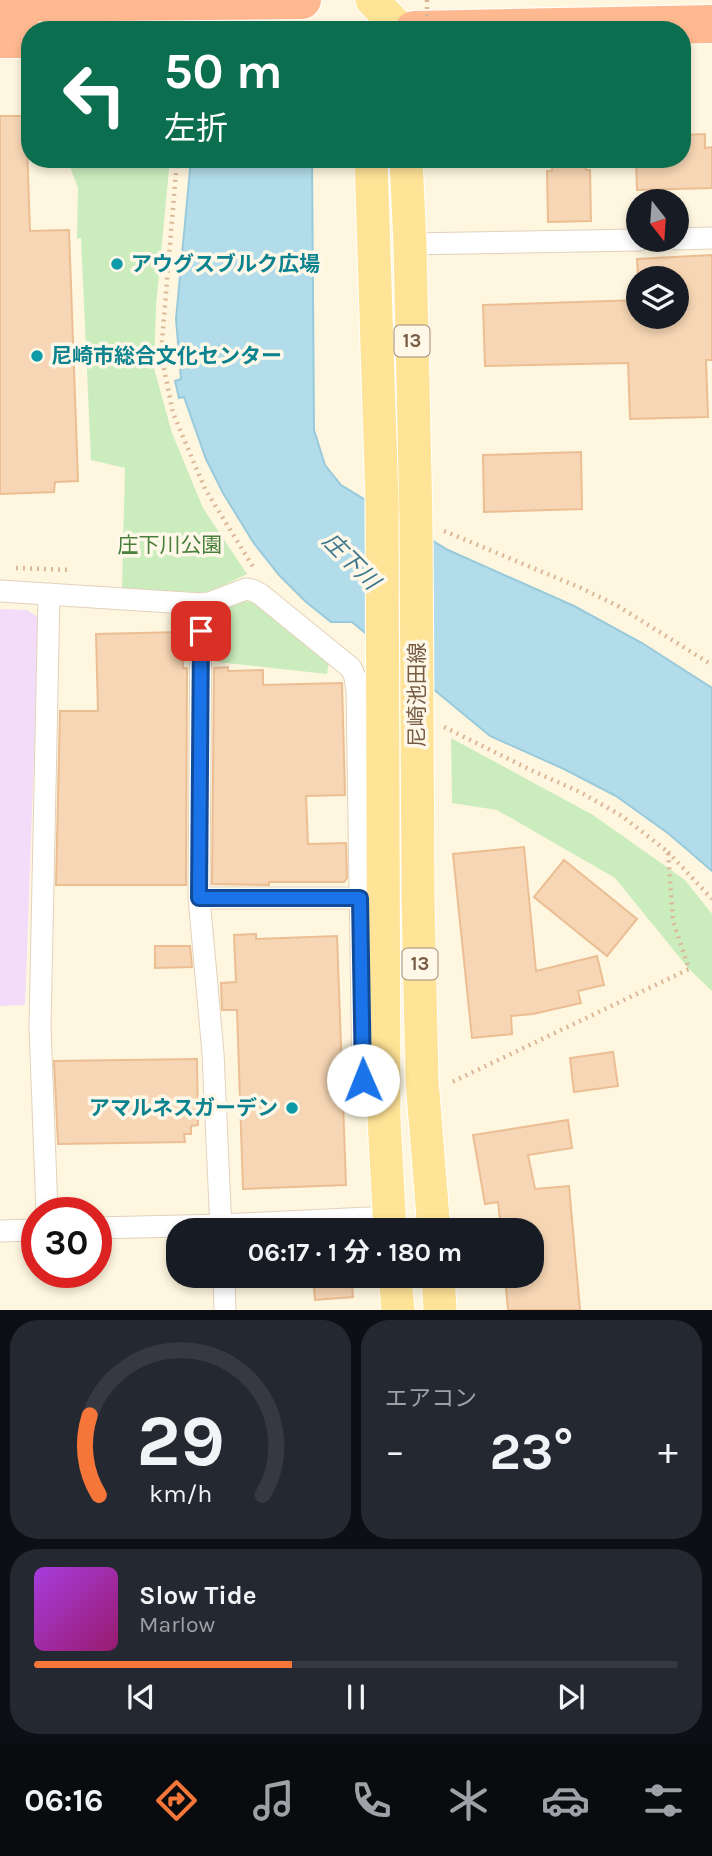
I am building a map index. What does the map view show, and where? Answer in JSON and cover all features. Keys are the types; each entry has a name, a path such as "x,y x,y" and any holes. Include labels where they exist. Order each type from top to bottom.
{"highway":[{"path":"0,3 302,0"},
{"path":"691,24 712,24"},
{"path":"0,39 21,38"}],"main road":[{"path":"369,21 371,0"},
{"path":"371,0 392,21"},
{"name":"尼崎池田線","path":"371,168 382,502 384,1119 390,1218"},
{"name":"尼崎池田線","path":"406,168 430,521 418,697 418,896 422,1080 433,1218"},
{"path":"396,1288 398,1310"},
{"path":"439,1288 440,1310"}],"street":[{"path":"690,239 712,238"},
{"path":"410,244 626,240"},
{"path":"0,591 201,604 246,589 252,590 351,668 357,691 363,1080 384,1119"},
{"path":"46,1197 40,1027 49,594"},
{"path":"201,604 199,898 213,1053 221,1218"},
{"path":"199,898 360,898"},
{"path":"112,1228 166,1227"},
{"path":"0,1231 21,1230"},
{"path":"224,1288 225,1310"}],"path":[{"path":"426,0 427,21"},
{"path":"176,168 161,354 173,413 205,489 257,575"},
{"path":"430,521 444,532 618,606 712,665"},
{"path":"12,568 71,570"},
{"path":"442,726 580,792 622,816 668,852 712,899"},
{"path":"450,1083 689,969 673,921 668,852"}],"shaded area":[{"path":"0,609 27,610 39,618 25,1005 0,1006"}],"green space":[{"name":"庄下川公園","path":"70,168 169,168 156,306 154,368 172,433 203,508 247,574 204,595 122,588 125,468 91,460 81,238 77,239 78,188"},
{"name":"庄下川公園","path":"244,601 255,603 329,661 327,674 218,662 207,648 209,611"},
{"path":"451,738 593,815 685,880 712,914 712,991 689,969 615,878 497,810 452,803"}],"water":[{"name":"庄下川","path":"190,168 312,168 314,430 325,465 341,485 448,550 574,606 642,643 712,688 712,871 669,834 616,796 490,736 352,622 331,622 279,575 253,542 223,493 206,459 184,397 179,398 175,381 181,379 176,319"}],"pier":[{"path":"201,0 321,0 320,21 200,21"}],"building":[{"name":"尼崎市総合文化センター","path":"0,116 21,116 21,168 28,168 30,231 69,230 78,481 55,482 54,492 0,494"},
{"path":"705,134 705,148 712,147 712,188 637,189 636,168 691,168 691,135"},
{"path":"552,168 590,170 591,221 548,222 547,171 552,171"},
{"path":"712,255 712,360 706,360 708,417 630,419 628,363 485,366 483,305 626,300 626,329 689,329 689,266 637,266 637,259"},
{"path":"581,452 582,509 484,512 483,455"},
{"path":"182,632 183,668 187,668 186,885 56,885 60,711 98,711 96,634"},
{"path":"228,667 228,671 263,670 263,685 342,683 345,795 306,796 308,844 346,843 347,878 344,882 212,884 214,668"},
{"path":"524,847 536,971 597,956 604,985 578,991 581,1003 511,1016 512,1034 472,1038 453,854"},
{"path":"564,860 637,919 607,956 534,897"},
{"name":"アマルネスガーデン","path":"256,934 256,939 337,936 346,1185 243,1189 237,1010 222,1010 221,983 236,982 234,935"},
{"path":"155,946 190,946 192,967 155,968"},
{"path":"613,1052 618,1086 574,1092 570,1058"},
{"path":"197,1059 198,1125 191,1126 191,1134 184,1134 185,1142 58,1144 54,1061"},
{"path":"568,1120 572,1148 528,1155 535,1189 569,1186 580,1310 508,1310 506,1288 544,1288 544,1218 500,1218 498,1202 485,1204 473,1135"},
{"path":"314,1288 352,1288 353,1297 315,1300"}],"place":[{"name":"アウグスブルク広場","path":"117,264"},
{"name":"尼崎市総合文化センター","path":"37,356"},
{"name":"アマルネスガーデン","path":"292,1108"}],"route":[{"path":"201,631 199,898 360,898 363,1080"}]}
